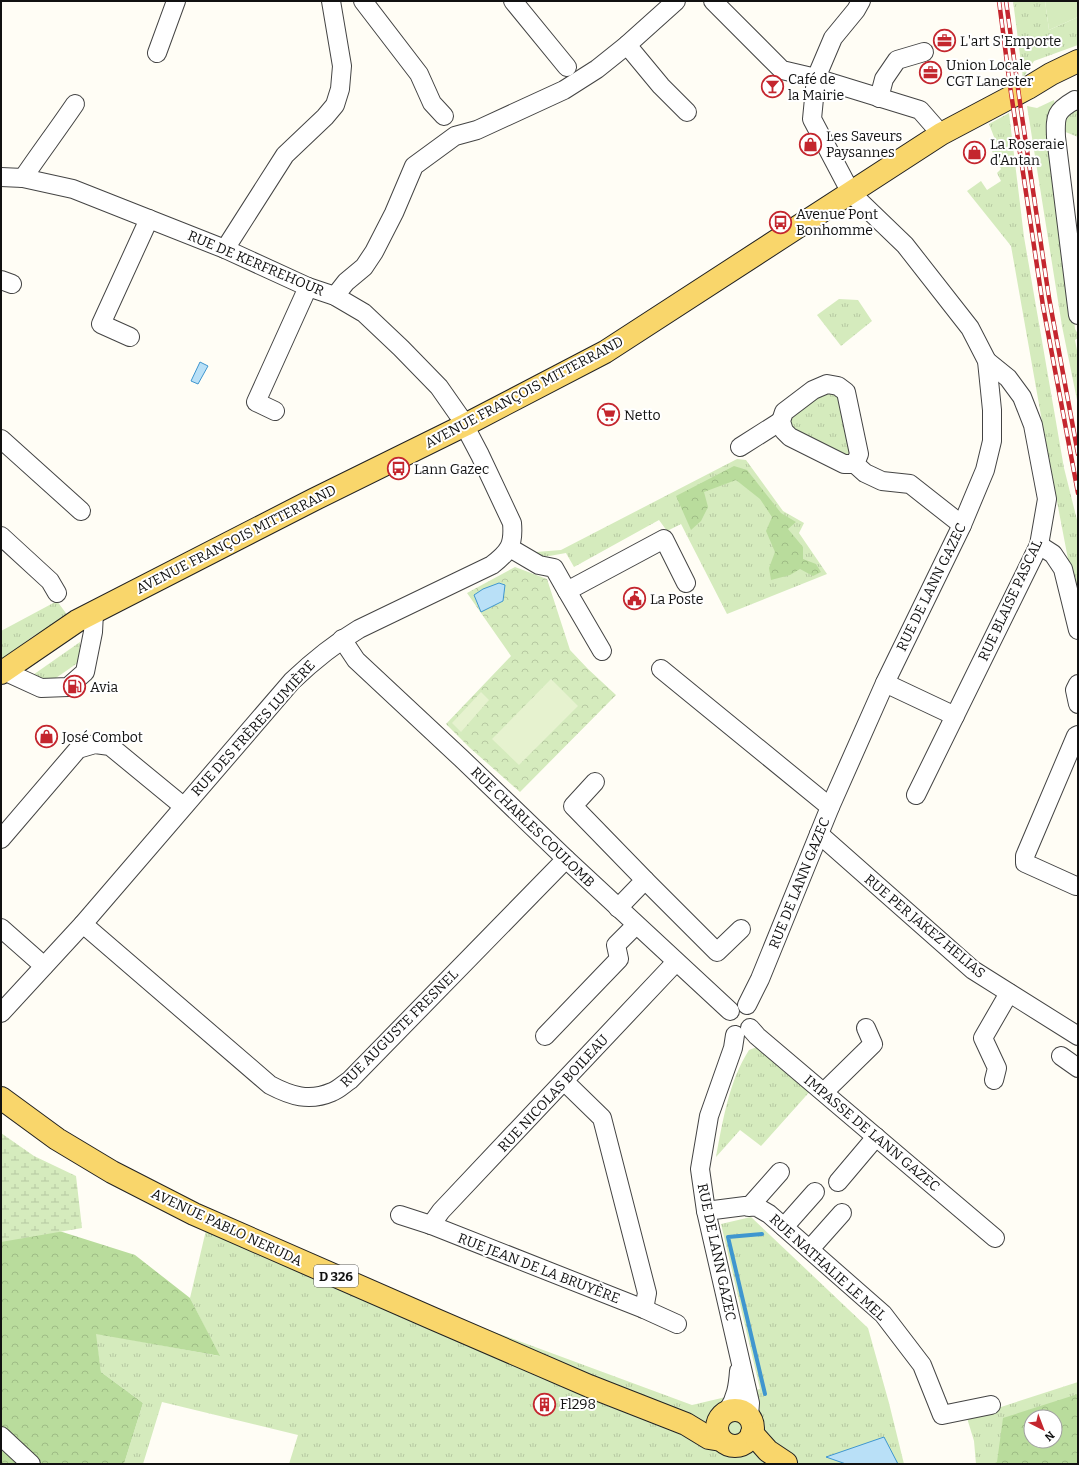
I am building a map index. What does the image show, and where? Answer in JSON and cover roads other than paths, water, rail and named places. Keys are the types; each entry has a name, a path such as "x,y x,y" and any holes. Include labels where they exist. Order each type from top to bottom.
{"main road":[{"path":"1028,88 1051,74 1078,61"},
{"path":"1028,88 1059,83 1078,77"},
{"name":"AVENUE FRANÇOIS MITTERRAND","path":"3,672 77,621 605,352 941,134 1028,88"},
{"name":"AVENUE PABLO NERUDA","path":"1,1098 57,1139 112,1172 194,1214 589,1386 686,1424 735,1427"},
{"path":"735,1427 756,1454 784,1464"}],"street":[{"path":"157,53 176,1"},
{"path":"225,249 285,155 325,117 335,105 340,89 342,66 330,1"},
{"path":"363,1 419,74 432,103 444,116"},
{"path":"513,1 567,67"},
{"path":"335,296 346,282 364,267 374,252 394,213 414,166 455,136 477,130 564,90 597,69 627,45 676,1"},
{"path":"713,1 782,70 816,78 920,110 941,134"},
{"path":"816,78 833,38 856,10 861,1"},
{"path":"627,45 661,86 687,112"},
{"path":"879,98 884,78 897,60 924,52"},
{"name":"AVENUE FRANÇOIS MITTERRAND","path":"1028,88 1078,67"},
{"name":"RUE DE LANN GAZEC","path":"747,1004 750,1001 760,979 830,807 885,683 962,525 986,470 992,441 992,410 987,361 970,328 905,246 851,193 812,119 816,78"},
{"path":"1078,101 1075,100 1063,107 1055,119 1078,315"},
{"path":"24,178 39,153 56,133 75,104"},
{"name":"RUE DE KERFREHOUR","path":"1,177 24,178 73,189 225,249 308,286 335,296 364,313 440,387 464,425"},
{"path":"130,337 102,324 149,219"},
{"path":"275,411 256,402 308,286"},
{"name":"RUE BLAISE PASCAL","path":"916,795 1039,545 1047,499 1033,426 1022,396 1008,378 987,361"},
{"path":"855,464 859,454 846,392 838,386 828,384 813,390 784,412 781,421 784,431 790,437 844,464 855,464 865,473 882,481 910,484 962,525"},
{"path":"740,447 781,421"},
{"path":"464,425 512,523 513,535 510,548 539,565 554,568 602,651"},
{"path":"1,439 81,511"},
{"path":"1,536 50,581 57,593"},
{"path":"567,591 664,539 686,583"},
{"path":"1039,545 1053,554 1063,569 1078,630"},
{"name":"RUE DES FRÈRES LUMIÈRE","path":"1,1013 83,924 292,681 314,660 342,639 359,629 492,565 510,548"},
{"path":"3,672 41,688 68,687 84,672 93,632 94,613"},
{"name":"RUE CHARLES COULOMB","path":"342,639 356,660 461,758 566,860 730,1011"},
{"path":"661,669 830,807"},
{"path":"885,683 955,716"},
{"path":"1078,684 1074,690 1078,704"},
{"path":"1078,735 1076,736 1025,856 1026,863 1078,886"},
{"path":"1,839 78,749 95,744 110,746 183,806"},
{"path":"595,782 573,806 645,880 717,952 741,929"},
{"name":"RUE PER JAKEZ HELIAS","path":"819,834 973,970 1078,1036"},
{"name":"RUE AUGUSTE FRESNEL","path":"83,924 270,1086 288,1094 309,1098 332,1092 350,1080 566,860"},
{"path":"618,908 645,880"},
{"path":"545,1036 619,959 616,945 636,924"},
{"path":"1,928 44,966"},
{"name":"RUE NICOLAS BOILEAU","path":"431,1225 441,1211 676,962"},
{"path":"994,1080 997,1068 983,1038 1009,993"},
{"path":"739,1002 747,1004 751,1013 743,1032 731,1030 728,1016 731,1006 739,1002"},
{"path":"824,1092 873,1044 866,1028"},
{"name":"RUE DE LANN GAZEC","path":"735,1427 750,1403 706,1211 700,1169 709,1116 733,1048 743,1032"},
{"name":"IMPASSE DE LANN GAZEC","path":"743,1032 757,1036 995,1238"},
{"path":"1061,1056 1078,1068"},
{"path":"564,1081 602,1118 647,1293 644,1309"},
{"path":"838,1182 876,1137"},
{"path":"750,1206 780,1172"},
{"path":"784,1227 815,1192"},
{"name":"RUE NATHALIE LE MEL","path":"706,1211 750,1206 757,1207 770,1214 882,1314 922,1365 942,1415 991,1405"},
{"path":"810,1250 842,1212"},
{"name":"RUE JEAN DE LA BRUYÈRE","path":"400,1215 431,1225 644,1309 677,1324"},
{"path":"1,1436 31,1464"}],"water":[{"path":"200,362 208,366 198,384 191,381"},
{"path":"499,583 505,585 503,601 481,612 474,595 483,589"},
{"path":"884,1437 898,1464 846,1464 826,1457"}],"waterway":[{"path":"762,1234 728,1237 765,1394"}],"railway":[{"path":"999,1 1010,86 1043,306 1078,493"},
{"path":"1006,1 1049,298 1078,454"}],"place":[{"name":"L'art S'Emporte","path":"944,41"},
{"name":"Union Locale CGT Lanester","path":"930,73"},
{"name":"Café de la Mairie","path":"772,87"},
{"name":"Les Saveurs Paysannes","path":"810,144"},
{"name":"La Roseraie d'Antan","path":"974,152"},
{"name":"Avenue Pont Bonhomme","path":"780,222"},
{"name":"Netto","path":"609,415"},
{"name":"Lann Gazec","path":"399,469"},
{"name":"La Poste","path":"634,599"},
{"name":"Avia","path":"75,687"},
{"name":"José Combot","path":"47,737"},
{"name":"Fl298","path":"545,1404"}]}
